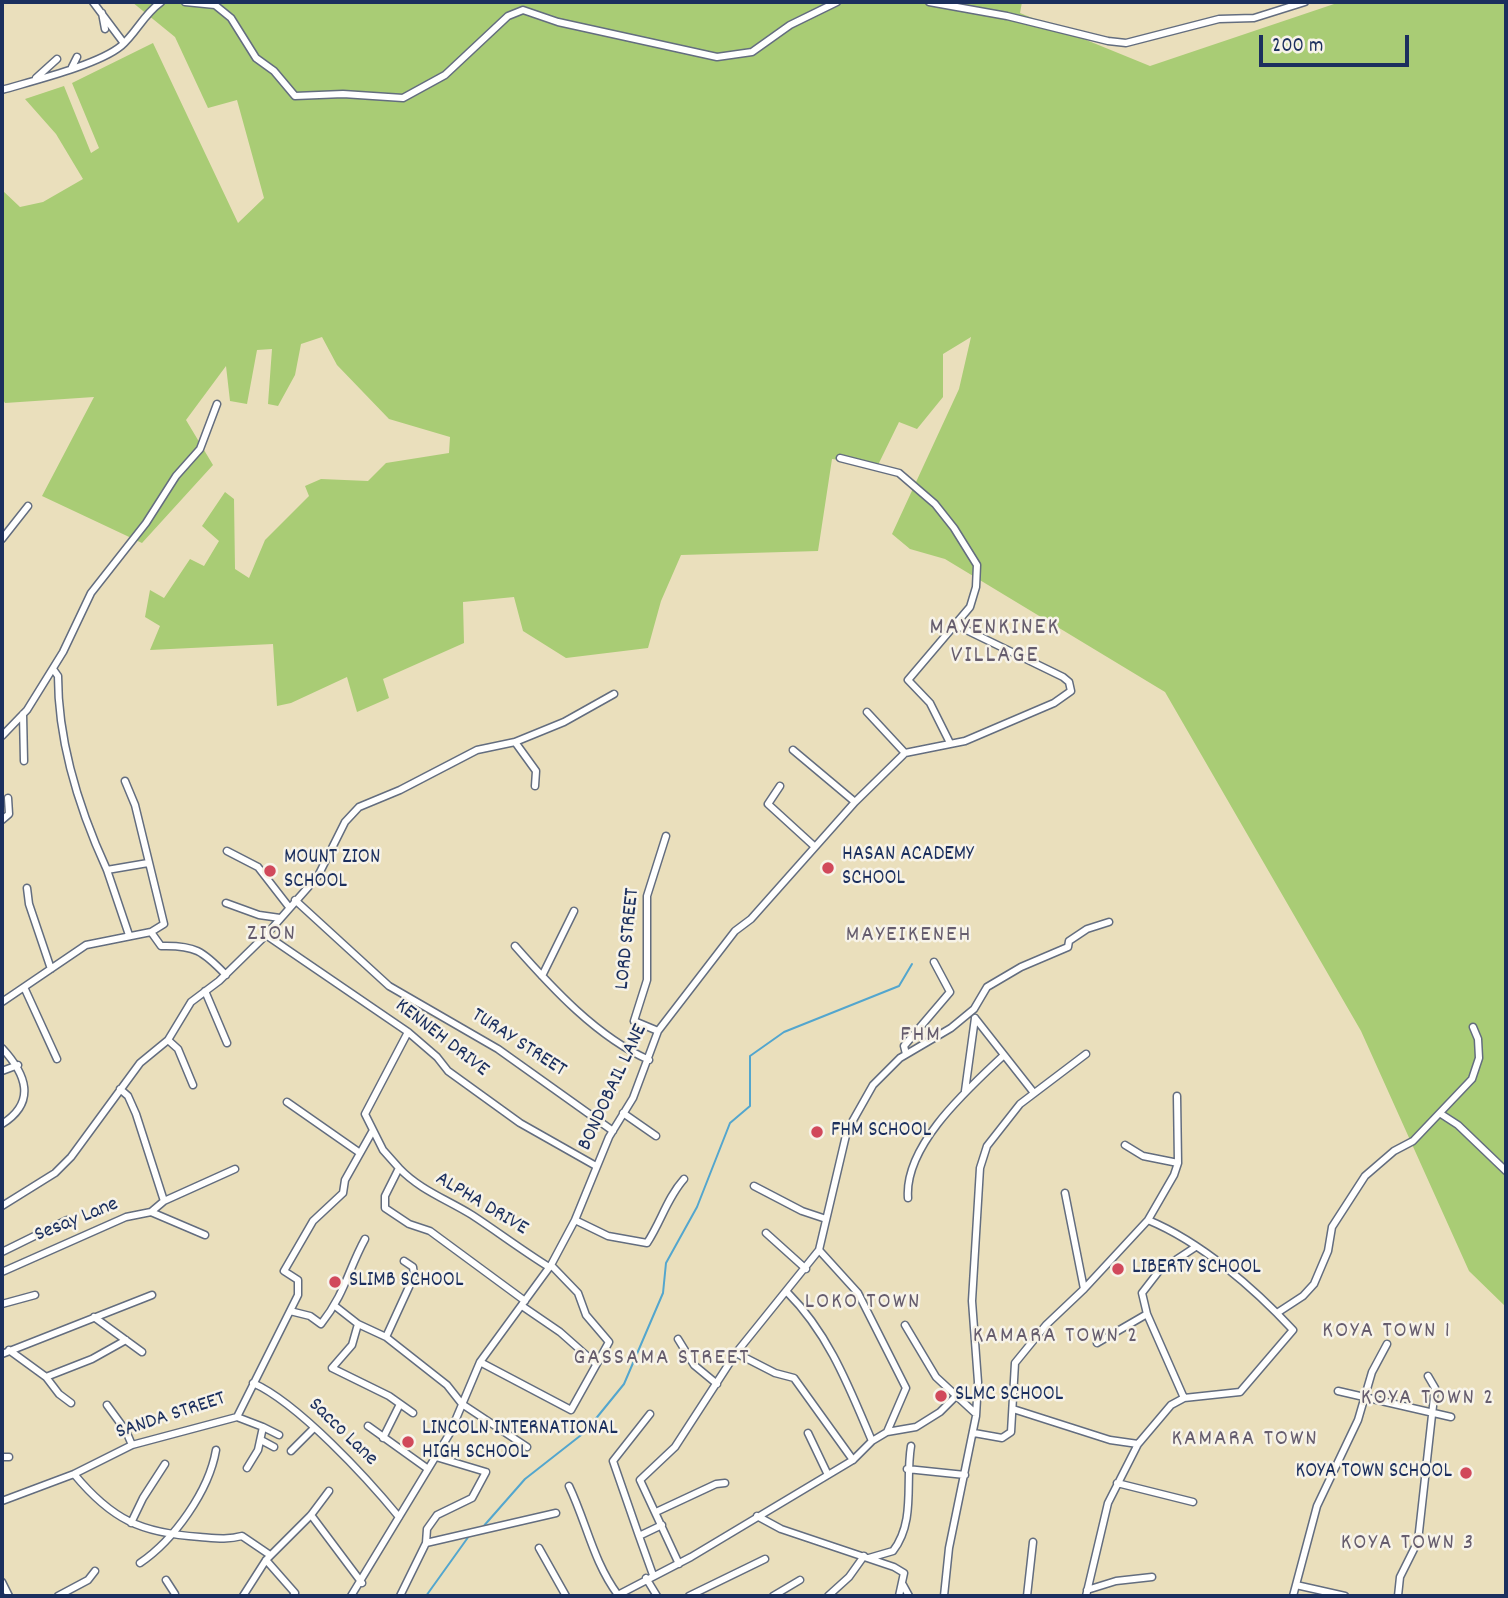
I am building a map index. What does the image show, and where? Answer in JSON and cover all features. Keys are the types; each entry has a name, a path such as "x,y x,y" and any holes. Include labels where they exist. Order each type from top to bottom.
{"street":[{"path":"93,2 123,42"},
{"path":"2,90 102,56 123,42 145,13 162,2"},
{"path":"184,2 215,5 231,18 256,58 274,71 295,96 343,94 403,98 445,75 508,16 523,9 558,22 716,57 752,52 790,25 837,2"},
{"path":"929,2 1007,16 1126,43 1219,19 1254,18 1305,2"},
{"path":"102,13 105,29"},
{"path":"72,67 77,58"},
{"path":"36,80 57,59"},
{"path":"2,736 23,714 53,668 91,593 146,523 176,476 200,449 217,404"},
{"path":"840,458 899,473 936,504 973,558 977,575 970,607 908,680 930,703 950,743"},
{"path":"2,539 28,506"},
{"path":"867,712 905,752 965,741 1054,703 1072,687 1063,677 954,624"},
{"path":"53,668 58,676 62,729 75,787 129,935"},
{"path":"2,1206 55,1173 71,1157 140,1063 168,1040 183,1013 266,935 318,876 345,822 359,807 400,790 477,750 515,742 598,705 614,694"},
{"path":"23,714 24,761"},
{"path":"515,742 536,771 535,786"},
{"path":"793,750 855,802"},
{"name":"BONDOBAIL LANE","path":"355,1595 450,1433 480,1362 550,1266 575,1220 596,1166 623,1113 634,1098 658,1031 735,931 751,919 814,846 905,752"},
{"path":"2,1002 86,945 151,932 164,925 135,805 125,781"},
{"path":"780,786 768,804 814,846"},
{"path":"2,820 9,814 8,798"},
{"name":"LORD STREET","path":"658,1031 634,1021 647,980 647,896 666,836"},
{"path":"227,851 258,866 289,907"},
{"path":"107,870 148,863"},
{"path":"27,888 29,904 51,969"},
{"name":"TURAY STREET","path":"295,900 389,986 498,1049 553,1085 613,1132"},
{"path":"226,903 259,915 281,918"},
{"path":"542,975 574,911"},
{"path":"679,1564 641,1479 675,1447 736,1353 819,1250 847,1131 873,1085 906,1054 951,1028 974,1009 987,987 1021,967 1068,947 1069,941 1087,929 1109,922"},
{"path":"151,932 161,946 183,945 204,951 226,975"},
{"name":"KENNEH DRIVE","path":"266,935 408,1032 467,1085 528,1127 596,1166"},
{"path":"515,946 542,975 624,1048 649,1060"},
{"path":"906,1054 904,1046 913,1031 950,992 934,962"},
{"path":"24,988 57,1059"},
{"path":"205,991 227,1043"},
{"path":"965,1091 974,1009"},
{"path":"975,1018 1034,1093"},
{"path":"1277,1313 1303,1296 1314,1284 1328,1251 1332,1227 1365,1176 1394,1151 1413,1141 1472,1079 1479,1058 1478,1039 1473,1027"},
{"path":"287,1102 360,1153 372,1132 365,1114 408,1032"},
{"path":"168,1040 178,1049 193,1085"},
{"path":"2,1048 18,1065 24,1102 17,1115 2,1124"},
{"path":"944,1596 949,1548 974,1433 978,1381 972,1301 980,1168 987,1146 1002,1125 1034,1093 1086,1054"},
{"path":"908,1198 907,1187 922,1147 965,1091 1004,1055"},
{"path":"2,1071 18,1065"},
{"path":"120,1089 128,1096 136,1114 164,1201"},
{"path":"974,1433 1002,1438 1008,1436 1011,1432 1015,1363 1046,1325 1084,1289 1148,1220 1178,1163 1177,1096"},
{"path":"623,1113 656,1136"},
{"path":"1441,1114 1458,1125 1506,1171"},
{"name":"ALPHA DRIVE","path":"372,1132 416,1187 433,1192 470,1213 550,1266 578,1293 586,1315 609,1342 595,1363"},
{"path":"1125,1145 1143,1156 1178,1163"},
{"name":"SANDA STREET","path":"2,1501 74,1475 132,1445 237,1417 299,1295 298,1280 284,1271 313,1222 343,1193 345,1180 360,1153"},
{"path":"399,1168 385,1196 385,1208 409,1224 430,1231 560,1332 595,1363 571,1410 480,1362"},
{"path":"151,1212 164,1201 235,1169"},
{"path":"575,1220 607,1236 647,1243 662,1216 669,1195 684,1179"},
{"path":"754,1186 802,1212 826,1219"},
{"path":"1065,1193 1084,1289"},
{"name":"Sesay Lane","path":"2,1272 126,1217 151,1212 205,1234"},
{"path":"2,1252 67,1220"},
{"path":"1087,1593 1108,1503 1138,1444 1171,1405 1185,1398 1240,1392 1293,1330 1218,1261 1194,1248 1166,1227 1148,1220"},
{"path":"766,1233 806,1269"},
{"path":"290,1311 310,1316 321,1324 335,1306 365,1239"},
{"path":"1185,1398 1147,1314 1142,1293 1158,1272 1194,1248"},
{"path":"819,1250 836,1265 858,1293 905,1388 887,1432"},
{"path":"386,1338 414,1276 413,1267 404,1261"},
{"path":"787,1292 809,1314 826,1338 872,1441"},
{"path":"2,1304 35,1295"},
{"path":"5,1352 152,1295"},
{"path":"335,1306 358,1324 386,1338 447,1385 462,1404 527,1447"},
{"path":"1097,1343 1147,1314"},
{"path":"93,1317 142,1352"},
{"path":"358,1324 352,1345 331,1371 413,1413"},
{"path":"905,1325 936,1377 957,1395 975,1416"},
{"path":"678,1339 694,1365 717,1384"},
{"path":"46,1377 92,1359 126,1340"},
{"path":"1293,1596 1317,1506 1366,1398 1373,1372 1387,1344"},
{"path":"5,1352 46,1377 59,1394 71,1403"},
{"path":"736,1353 775,1373 794,1378 853,1460"},
{"path":"1398,1596 1400,1577 1418,1541 1435,1388 1429,1376"},
{"name":"Sacco Lane","path":"253,1383 271,1391 313,1429 351,1464 399,1517"},
{"path":"1338,1391 1451,1417"},
{"path":"569,1486 601,1572 617,1595 679,1564 853,1460 872,1441 887,1432 916,1427 940,1412 957,1395"},
{"path":"383,1437 400,1404"},
{"path":"107,1405 127,1432 132,1445"},
{"path":"1013,1409 1110,1440 1138,1444"},
{"path":"650,1414 613,1461 657,1596"},
{"path":"237,1417 279,1435"},
{"path":"369,1426 428,1469"},
{"path":"247,1468 261,1440 263,1427"},
{"path":"291,1451 313,1429"},
{"path":"808,1433 828,1475"},
{"path":"261,1440 274,1447"},
{"path":"828,1596 866,1557 893,1551 901,1541 908,1523 907,1469 911,1446"},
{"path":"140,1563 173,1535 212,1473 216,1450"},
{"path":"400,1596 426,1543 427,1529 437,1515 472,1498 486,1472 436,1457"},
{"path":"131,1523 143,1497 165,1464"},
{"path":"907,1469 965,1475"},
{"path":"74,1475 94,1499 131,1523 173,1535 232,1539 242,1536 268,1557 294,1595"},
{"path":"656,1512 716,1484 725,1483"},
{"path":"1116,1483 1194,1502"},
{"path":"243,1596 268,1557 311,1515 329,1491"},
{"path":"426,1543 556,1513"},
{"path":"311,1515 362,1583"},
{"path":"757,1516 781,1529 866,1557 904,1573 899,1596"},
{"path":"639,1536 662,1525"},
{"path":"1027,1596 1033,1542"},
{"path":"539,1548 566,1596"},
{"path":"689,1596 765,1559"},
{"path":"58,1596 88,1580 95,1571"},
{"path":"1087,1593 1116,1581 1152,1577"},
{"path":"166,1580 172,1595"},
{"path":"773,1596 800,1580"},
{"path":"2,1582 9,1596"},
{"path":"903,1585 909,1596"},
{"path":"1296,1585 1346,1596"}],"green space":[{"path":"132,2 1022,2 1020,13 1150,66 1340,2 1506,2 1506,1307 1469,1271 1361,1031 1165,692 945,559 910,549 892,534 959,389 971,337 943,354 943,397 917,429 899,422 878,465 832,459 818,551 681,555 661,601 648,648 566,658 523,631 514,597 463,602 464,643 383,679 389,698 357,712 347,677 291,703 277,706 273,644 150,650 160,626 145,617 150,590 164,598 190,559 204,566 219,541 202,526 225,492 234,499 235,569 249,578 265,540 309,496 305,486 321,479 368,481 386,463 449,453 450,437 389,419 337,365 322,337 301,344 295,375 278,406 268,404 272,349 257,350 247,404 230,401 226,366 186,420 213,465 142,543 42,496 94,397 5,403 2,398 2,190 20,207 43,202 83,179 56,134 25,99 64,86 91,153 99,148 72,83 153,43 238,223 264,198 237,100 208,108 175,37"}],"waterway":[{"path":"482,1528 525,1479 585,1432 624,1384 663,1293 666,1263 697,1207 730,1123 750,1106 750,1056 784,1032 899,986 912,964"},
{"path":"426,1596 469,1536"}],"place":[{"name":"HASAN ACADEMY SCHOOL","path":"828,868"},
{"name":"MOUNT ZION SCHOOL","path":"270,871"},
{"name":"FHM SCHOOL","path":"817,1132"},
{"name":"LIBERTY SCHOOL","path":"1118,1269"},
{"name":"SLIMB SCHOOL","path":"335,1282"},
{"name":"SLMC SCHOOL","path":"941,1396"},
{"name":"LINCOLN INTERNATIONAL HIGH SCHOOL","path":"408,1442"},
{"name":"KOYA TOWN SCHOOL","path":"1466,1473"}],"district":[{"name":"MAYENKINEK VILLAGE","path":"995,644"},
{"name":"ZION","path":"272,936"},
{"name":"MAYEIKENEH","path":"909,937"},
{"name":"FHM","path":"921,1037"},
{"name":"LOKO TOWN","path":"863,1304"},
{"name":"KOYA TOWN 1","path":"1387,1333"},
{"name":"KAMARA TOWN 2","path":"1056,1338"},
{"name":"GASSAMA STREET","path":"662,1360"},
{"name":"KOYA TOWN 2","path":"1428,1400"},
{"name":"KAMARA TOWN","path":"1245,1441"},
{"name":"KOYA TOWN 3","path":"1408,1545"}]}
